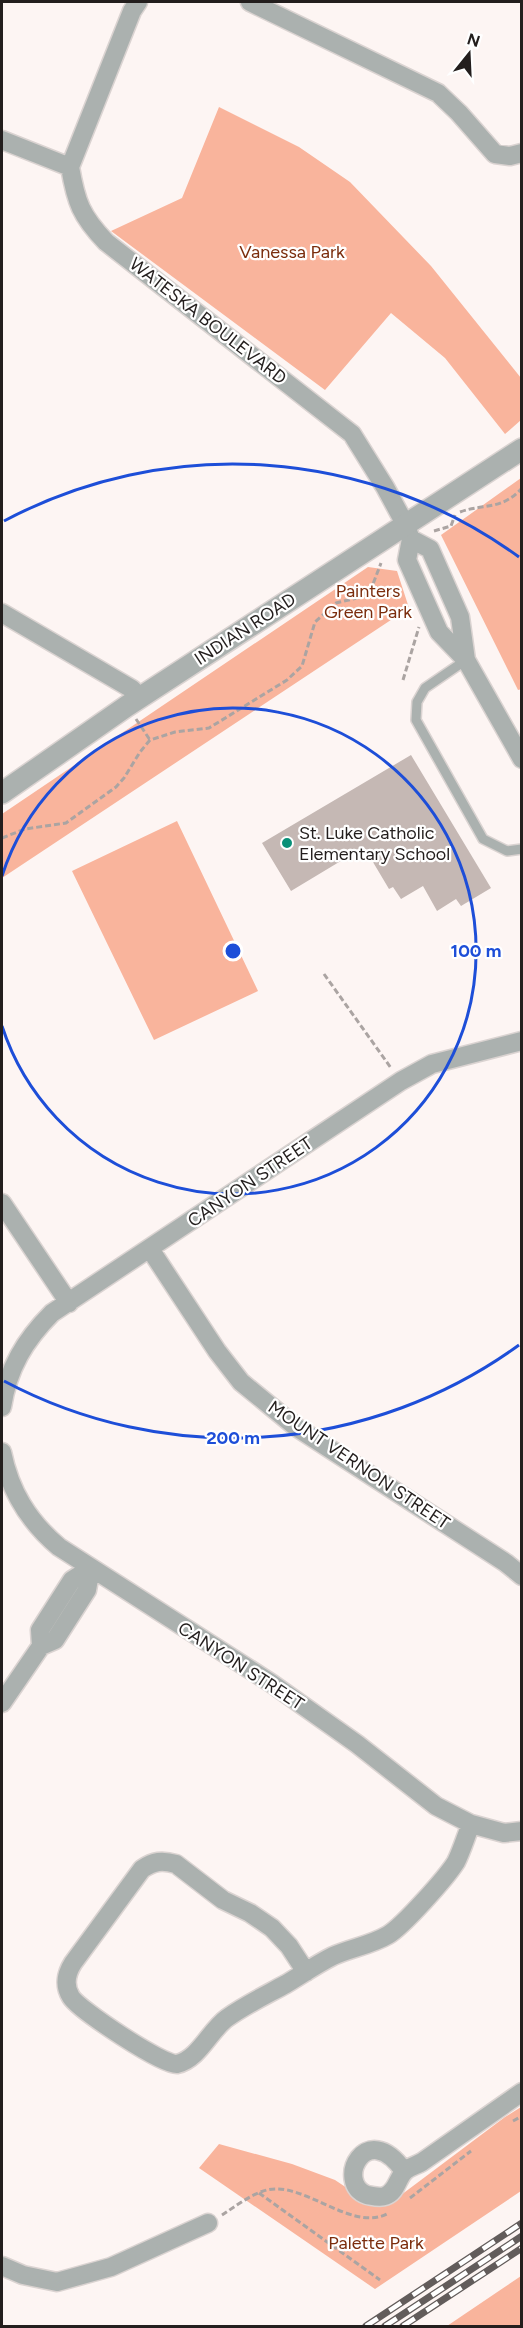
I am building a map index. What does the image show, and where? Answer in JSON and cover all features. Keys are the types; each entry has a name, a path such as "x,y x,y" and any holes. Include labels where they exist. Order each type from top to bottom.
{"street":[{"path":"2,140 70,167 132,11 138,2"},
{"path":"250,2 438,93 495,154 510,156 522,153"},
{"name":"WATESKA BOULEVARD","path":"70,167 75,197 91,226 106,242 352,434 385,487 408,532"},
{"name":"INDIAN ROAD","path":"2,793 134,702 408,532 522,449"},
{"path":"408,532 407,560 439,632 466,660 522,759"},
{"path":"408,532 430,549 460,617 466,660"},
{"path":"2,613 132,689 134,702"},
{"name":"CANYON STREET","path":"2,1407 4,1390 23,1346 52,1313 401,1081 432,1064 522,1041"},
{"path":"2,1203 69,1303"},
{"name":"MOUNT VERNON STREET","path":"150,1249 217,1351 241,1382 296,1427 506,1563 522,1576"},
{"name":"CANYON STREET","path":"2,1452 6,1473 24,1512 44,1534 91,1568 271,1683 357,1744 436,1806 471,1824 504,1833 522,1831"},
{"path":"2,1702 41,1647 55,1640 85,1593 91,1568"},
{"path":"306,1972 289,1946 272,1928 250,1913 215,1895 176,1864 167,1861 153,1862 142,1869 73,1963 67,1975 67,1987 71,1999 154,2057 173,2064 182,2062 192,2056 227,2019 330,1958 388,1935 401,1925 452,1868 471,1824"},
{"path":"405,2171 422,2162 522,2092"},
{"path":"2,2266 23,2275 57,2282 111,2267 208,2223"}],"lane":[{"path":"466,660 425,688 417,702 416,720 483,838 507,851 522,849"}],"path":[{"path":"408,532 451,526 455,514 492,507 514,497 522,488"},
{"path":"2,838 25,829 66,824 116,787 150,740 176,732 209,728 287,680 302,666 315,622 336,603 361,597 373,584 383,560"},
{"path":"403,680 420,625"},
{"path":"134,702 150,740"},
{"path":"324,974 401,1081"},
{"path":"259,2193 380,2280"}],"green space":[{"name":"Vanessa Park","path":"219,107 299,147 350,182 431,266 521,378 521,420 505,434 445,358 391,313 325,390 111,231 182,198"},
{"name":"Painters Green Park","path":"521,478 522,689 518,690 441,535"},
{"name":"Painters Green Park","path":"368,567 397,571 409,608 2,878 2,814"},
{"path":"177,821 258,991 154,1040 72,871"},
{"name":"Palette Park","path":"521,2107 521,2191 375,2289 199,2168 219,2144 292,2164 335,2180 350,2190 393,2201"},
{"path":"521,2276 521,2326 447,2326"}],"building":[{"path":"411,755 491,888 461,906 456,899 437,911 423,886 401,899 393,887 389,889 364,847 291,891 262,843"}],"railway":[{"path":"366,2326 522,2223"},
{"path":"385,2326 522,2236"},
{"path":"403,2326 522,2248"}],"place":[{"name":"St. Luke Catholic Elementary School","path":"287,843"}]}
